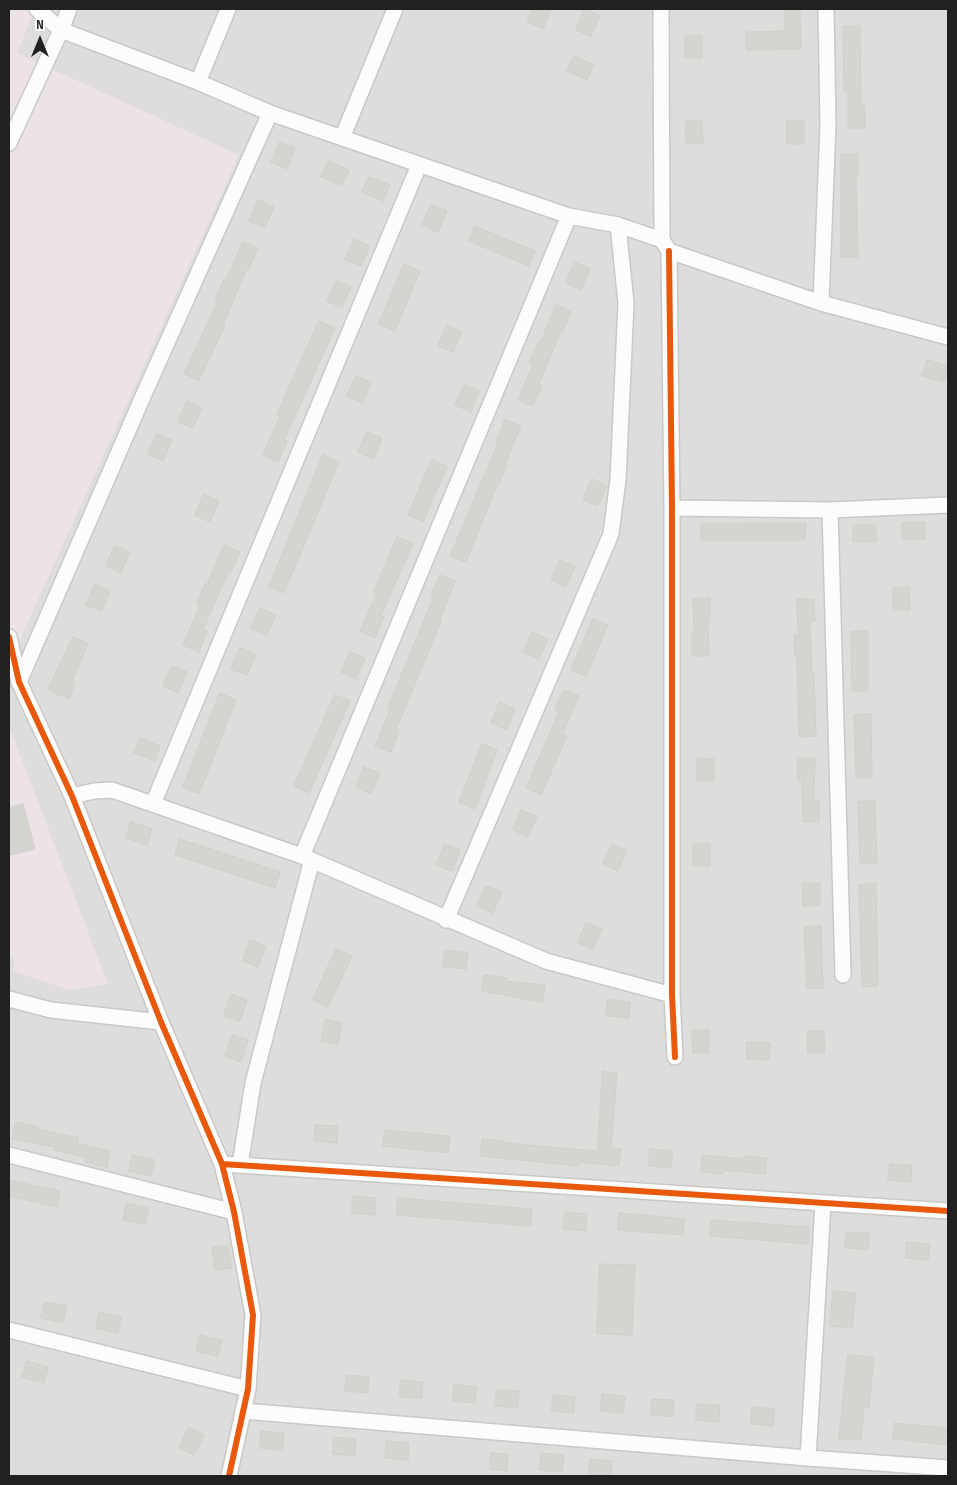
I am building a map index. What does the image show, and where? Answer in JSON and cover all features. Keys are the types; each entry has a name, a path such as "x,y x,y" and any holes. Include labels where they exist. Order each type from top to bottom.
{"street":[{"path":"37,9 61,30 198,82 270,113 569,216 618,225 665,246 821,303 948,337"},
{"path":"9,143 69,9"},
{"path":"198,82 228,9"},
{"path":"342,138 396,9"},
{"path":"661,9 672,508 672,995 675,1057"},
{"path":"821,303 828,125 826,9"},
{"path":"19,682 144,394 270,113"},
{"path":"153,804 419,165"},
{"path":"240,1165 253,1083 307,858 569,216"},
{"path":"446,920 611,534 618,480 626,303 618,225"},
{"path":"672,508 830,510 948,505"},
{"path":"830,510 843,975"},
{"path":"9,637 19,682 72,796 161,1022 222,1164 234,1212 253,1315 248,1389 228,1476"},
{"path":"72,796 94,791 112,790 307,858 446,920 546,961 672,995"},
{"path":"9,999 51,1010 161,1022"},
{"path":"9,1156 234,1212"},
{"path":"222,1164 948,1211"},
{"path":"808,1458 823,1204"},
{"path":"9,1330 248,1389"},
{"path":"243,1411 948,1468"}],"shaded area":[{"path":"9,9 948,9 948,1476 9,1476"},
{"path":"9,9 35,9 17,53 239,155 9,664"},
{"path":"9,726 108,984 69,990 13,971 15,958 9,956"}],"building":[{"path":"533,9 551,9 543,29 527,22"},
{"path":"584,9 600,16 591,36 576,30"},
{"path":"785,9 800,9 801,49 746,50 746,32 785,31"},
{"path":"860,26 861,106 865,106 865,128 848,128 848,92 844,92 843,27"},
{"path":"685,36 702,36 702,58 685,58"},
{"path":"574,56 594,65 587,80 567,71"},
{"path":"686,121 702,121 703,143 686,143"},
{"path":"787,121 804,121 804,144 787,144"},
{"path":"280,142 295,148 287,169 271,162"},
{"path":"858,154 858,177 856,177 858,257 841,257 841,155"},
{"path":"328,161 349,170 342,185 321,177"},
{"path":"369,177 390,185 383,201 362,192"},
{"path":"258,200 274,207 265,227 249,221"},
{"path":"431,205 447,211 438,232 422,225"},
{"path":"475,226 535,251 529,266 469,241"},
{"path":"354,239 370,246 361,266 345,260"},
{"path":"243,242 258,248 249,269 247,268 223,325 225,326 199,380 184,374 218,301 215,300 224,279 226,280"},
{"path":"575,262 590,269 581,290 566,283"},
{"path":"404,264 420,271 395,331 379,324"},
{"path":"336,281 351,287 342,308 327,301"},
{"path":"556,305 571,311 539,384 542,386 533,406 518,400 533,364 529,363 538,342 540,343"},
{"path":"319,321 335,328 284,440 287,441 278,462 263,455 280,416 277,415"},
{"path":"447,325 462,332 453,352 438,346"},
{"path":"927,360 948,366 944,382 922,376"},
{"path":"356,376 371,382 363,403 347,396"},
{"path":"464,385 479,391 471,412 455,405"},
{"path":"187,401 202,408 193,428 178,422"},
{"path":"505,420 521,426 505,464 507,465 466,562 450,556 499,441 497,441"},
{"path":"367,432 382,438 374,459 358,452"},
{"path":"157,434 172,440 163,461 148,454"},
{"path":"323,455 339,462 284,593 269,587"},
{"path":"432,460 447,466 423,522 408,515"},
{"path":"592,479 607,486 598,506 583,500"},
{"path":"204,494 219,501 210,522 195,515"},
{"path":"925,522 925,539 902,539 902,523"},
{"path":"806,523 805,540 701,540 701,524"},
{"path":"854,525 876,525 876,542 853,542"},
{"path":"397,537 413,543 381,616 384,617 375,638 360,631 377,593 374,592"},
{"path":"224,545 240,552 231,572 229,571 203,629 207,631 199,652 183,645 200,606 196,604"},
{"path":"115,546 130,552 121,573 106,566"},
{"path":"560,560 575,566 566,587 551,580"},
{"path":"440,575 455,581 441,621 396,730 399,732 391,752 375,746 391,708 388,707 434,596 431,596"},
{"path":"95,584 110,591 102,611 86,605"},
{"path":"909,587 910,610 893,610 893,588"},
{"path":"710,598 710,621 708,621 709,656 692,656 692,634 694,634 693,599"},
{"path":"797,599 814,599 815,621 810,622 816,736 799,737 797,657 795,657 794,635 798,635"},
{"path":"260,608 276,615 267,635 251,629"},
{"path":"593,619 608,625 586,676 571,670"},
{"path":"868,631 868,691 852,691 851,632"},
{"path":"532,632 548,639 539,659 524,653"},
{"path":"73,637 88,643 72,682 75,683 69,699 48,690"},
{"path":"240,648 256,654 247,675 231,669"},
{"path":"350,652 365,658 356,679 341,672"},
{"path":"172,666 187,672 178,693 163,686"},
{"path":"564,690 579,696 562,735 567,736 541,795 526,788 559,712 555,710"},
{"path":"220,693 236,700 199,794 183,787"},
{"path":"335,695 350,701 309,793 294,786"},
{"path":"500,702 515,709 507,730 491,723"},
{"path":"871,714 872,778 856,778 854,715"},
{"path":"140,738 160,746 155,761 134,753"},
{"path":"482,744 497,750 475,809 459,803"},
{"path":"697,758 714,759 714,781 697,781"},
{"path":"798,758 815,758 814,800 819,800 819,822 803,822 802,780 798,780"},
{"path":"364,767 380,773 371,794 356,787"},
{"path":"875,801 877,863 860,863 858,802"},
{"path":"23,804 35,849 11,855 9,848 9,808"},
{"path":"521,810 537,816 528,837 513,830"},
{"path":"131,822 152,829 147,845 126,838"},
{"path":"180,839 280,872 275,888 175,855"},
{"path":"445,844 460,850 452,871 436,865"},
{"path":"612,844 627,850 618,871 603,864"},
{"path":"693,844 710,844 710,866 693,866"},
{"path":"803,883 820,883 820,905 803,906"},
{"path":"876,884 878,986 862,987 859,885"},
{"path":"486,886 502,892 493,913 477,906"},
{"path":"586,923 602,929 593,950 578,943"},
{"path":"821,926 823,988 807,989 804,927"},
{"path":"250,940 266,946 258,967 243,961"},
{"path":"336,949 352,956 328,1007 313,1000"},
{"path":"445,950 468,953 466,969 443,967"},
{"path":"484,975 507,978 506,981 545,985 543,1002 482,991"},
{"path":"231,994 247,1000 240,1021 224,1016"},
{"path":"608,999 630,1002 629,1018 606,1016"},
{"path":"326,1019 342,1023 338,1045 321,1041"},
{"path":"692,1030 709,1030 709,1053 693,1053"},
{"path":"808,1031 824,1031 825,1053 808,1053"},
{"path":"232,1035 248,1040 241,1062 225,1056"},
{"path":"747,1042 770,1043 769,1060 747,1059"},
{"path":"603,1071 617,1073 611,1149 621,1149 619,1166 579,1162 578,1166 480,1156 482,1139 504,1141 504,1143 597,1151"},
{"path":"16,1122 38,1127 37,1129 79,1138 78,1144 110,1151 107,1167 85,1162 86,1157 54,1150 54,1147 12,1139"},
{"path":"315,1125 338,1126 337,1143 315,1141"},
{"path":"385,1130 450,1136 448,1153 383,1146"},
{"path":"650,1149 673,1151 671,1168 649,1166"},
{"path":"133,1155 155,1160 151,1176 129,1171"},
{"path":"703,1155 744,1159 744,1156 767,1158 765,1174 724,1170 724,1174 701,1172"},
{"path":"890,1164 912,1165 911,1182 888,1180"},
{"path":"9,1180 60,1191 57,1207 9,1196"},
{"path":"353,1196 376,1198 375,1215 352,1213"},
{"path":"398,1198 532,1209 531,1226 397,1215"},
{"path":"127,1203 149,1208 145,1224 123,1220"},
{"path":"565,1212 587,1214 586,1231 563,1229"},
{"path":"619,1213 685,1219 683,1235 618,1230"},
{"path":"711,1220 809,1227 808,1244 710,1236"},
{"path":"847,1232 869,1233 868,1250 845,1248"},
{"path":"907,1242 930,1244 928,1260 906,1258"},
{"path":"228,1246 232,1268 215,1270 212,1248"},
{"path":"600,1264 635,1265 632,1335 597,1334"},
{"path":"833,1291 856,1293 852,1328 830,1326"},
{"path":"45,1302 67,1306 63,1323 41,1318"},
{"path":"99,1312 121,1317 118,1333 96,1328"},
{"path":"200,1335 222,1340 218,1356 196,1351"},
{"path":"848,1355 874,1357 869,1408 864,1407 861,1440 839,1439"},
{"path":"27,1361 48,1367 44,1383 22,1377"},
{"path":"347,1375 369,1377 368,1393 345,1391"},
{"path":"401,1380 423,1382 422,1398 399,1397"},
{"path":"454,1385 476,1386 475,1403 453,1401"},
{"path":"497,1390 519,1391 518,1408 495,1406"},
{"path":"602,1394 625,1396 623,1413 601,1411"},
{"path":"553,1395 575,1397 574,1413 552,1411"},
{"path":"652,1399 674,1400 673,1417 651,1415"},
{"path":"697,1404 720,1405 719,1422 696,1420"},
{"path":"752,1407 775,1409 773,1426 751,1424"},
{"path":"895,1423 948,1428 948,1445 893,1439"},
{"path":"189,1427 204,1435 194,1455 179,1448"},
{"path":"261,1431 284,1433 282,1450 260,1448"},
{"path":"334,1437 356,1439 355,1456 333,1454"},
{"path":"387,1441 409,1443 408,1460 385,1458"},
{"path":"491,1453 508,1454 507,1471 490,1469"},
{"path":"541,1453 564,1455 562,1472 540,1470"},
{"path":"590,1459 612,1461 611,1476 588,1476"}],"cycle path":[{"path":"669,251 672,508 672,995 675,1057"},
{"path":"9,637 19,682 72,796 161,1022 222,1164 234,1212 253,1315 248,1389 229,1476"},
{"path":"222,1164 948,1211"}]}
